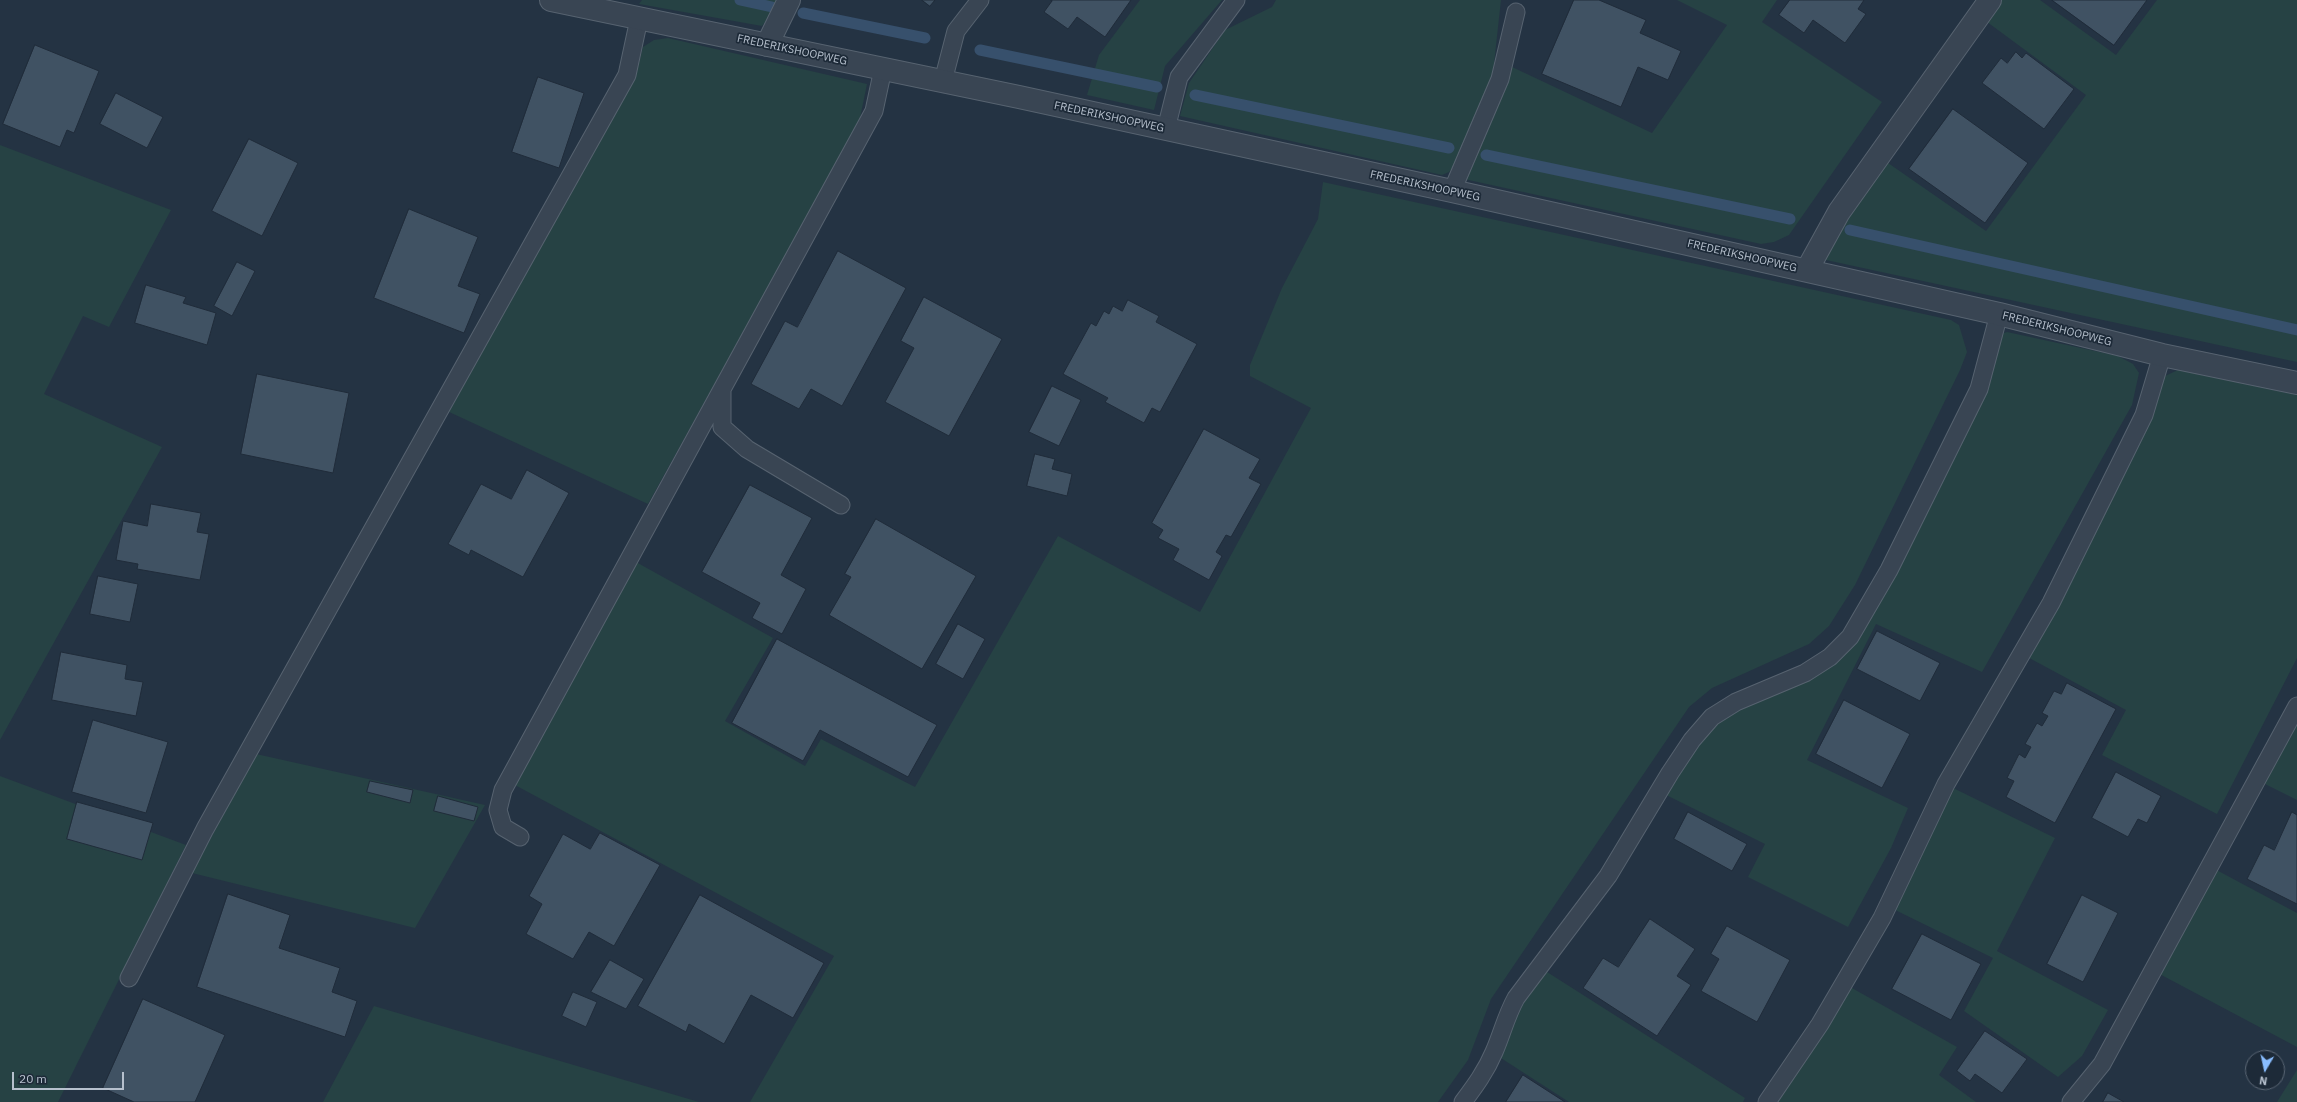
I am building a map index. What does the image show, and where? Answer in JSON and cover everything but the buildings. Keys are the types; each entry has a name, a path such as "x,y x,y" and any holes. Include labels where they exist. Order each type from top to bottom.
{"street":[{"name":"FREDERIKSHOOPWEG","path":"551,0 943,81 1452,191 1999,314 2162,355 2297,382"},
{"path":"767,45 789,0"},
{"path":"1807,270 1839,212 1990,0"}],"lane":[{"path":"943,81 956,31 980,0"},
{"path":"1166,129 1179,77 1236,0"},
{"path":"1452,191 1500,79 1516,12"},
{"path":"129,978 205,829 627,75 639,19"},
{"path":"520,837 503,827 498,810 503,790 874,111 883,69"},
{"path":"1463,1102 1481,1077 1494,1052 1506,1017 1516,998 1608,876 1692,740 1712,717 1736,702 1804,673 1830,657 1850,636 1888,570 1979,389 1999,314"},
{"path":"1767,1102 1820,1024 1878,925 1946,784 2050,603 2144,415 2162,355"},
{"path":"722,389 722,427 747,449 841,505"},
{"path":"2071,1102 2102,1064 2297,706"}],"green space":[{"path":"642,0 782,0 762,26 639,4"},
{"path":"1140,0 1222,0 1165,66 1154,110 1087,95 1099,55"},
{"path":"1276,0 1501,0 1493,73 1455,165 1449,172 1442,175 1180,116 1189,83 1225,30 1272,7"},
{"path":"1677,0 1777,0 1762,22 1882,102 1789,235 1774,242 1761,244 1464,179 1510,66 1652,133 1727,25"},
{"path":"1991,0 2040,0 2116,55 2157,0 2297,0 2297,362 1826,260 1824,251 1878,156 1986,231 2086,95 1979,16"},
{"path":"668,38 867,84 859,123 648,504 447,411 638,67 643,47 654,40"},
{"path":"0,145 171,210 109,327 83,316 44,394 162,447 0,740"},
{"path":"1323,182 1951,320 1959,325 1967,352 1960,370 1855,585 1829,626 1809,644 1712,688 1689,707 1491,999 1468,1060 1438,1102 750,1102 834,956 513,784 636,562 773,638 725,721 805,766 821,739 915,787 1058,536 1200,612 1311,408 1250,376 1250,365 1282,288 1318,219"},
{"path":"2007,332 2118,356 2133,364 2139,373 2132,405 1982,672 1876,624 1807,760 1908,808 1891,848 1848,927 1748,877 1765,844 1654,789 1699,721 1809,664 1837,641 1857,615 1974,393 1994,336"},
{"path":"2178,370 2297,395 2297,658 2217,814 2102,755 2126,710 2018,652 2165,376"},
{"path":"2297,699 2297,800 2255,779"},
{"path":"256,754 485,805 415,928 192,873"},
{"path":"0,776 186,845 58,1102 0,1102"},
{"path":"1947,785 2055,838 1997,951 2108,1010 2082,1056 2058,1077 1964,1011 1993,958 1887,906"},
{"path":"2209,866 2297,913 2297,1047 2152,970"},
{"path":"1536,965 1745,1098 1743,1102 1569,1102 1490,1051"},
{"path":"1843,983 1957,1047 1939,1075 1976,1102 1765,1102"},
{"path":"374,1006 699,1102 323,1102"},
{"path":"2297,1070 2297,1102 2277,1102"}],"waterway":[{"path":"740,0 772,7"},
{"path":"803,13 925,38"},
{"path":"980,50 1157,87"},
{"path":"1195,95 1449,148"},
{"path":"1486,155 1790,219"},
{"path":"1850,230 2297,330"}]}
